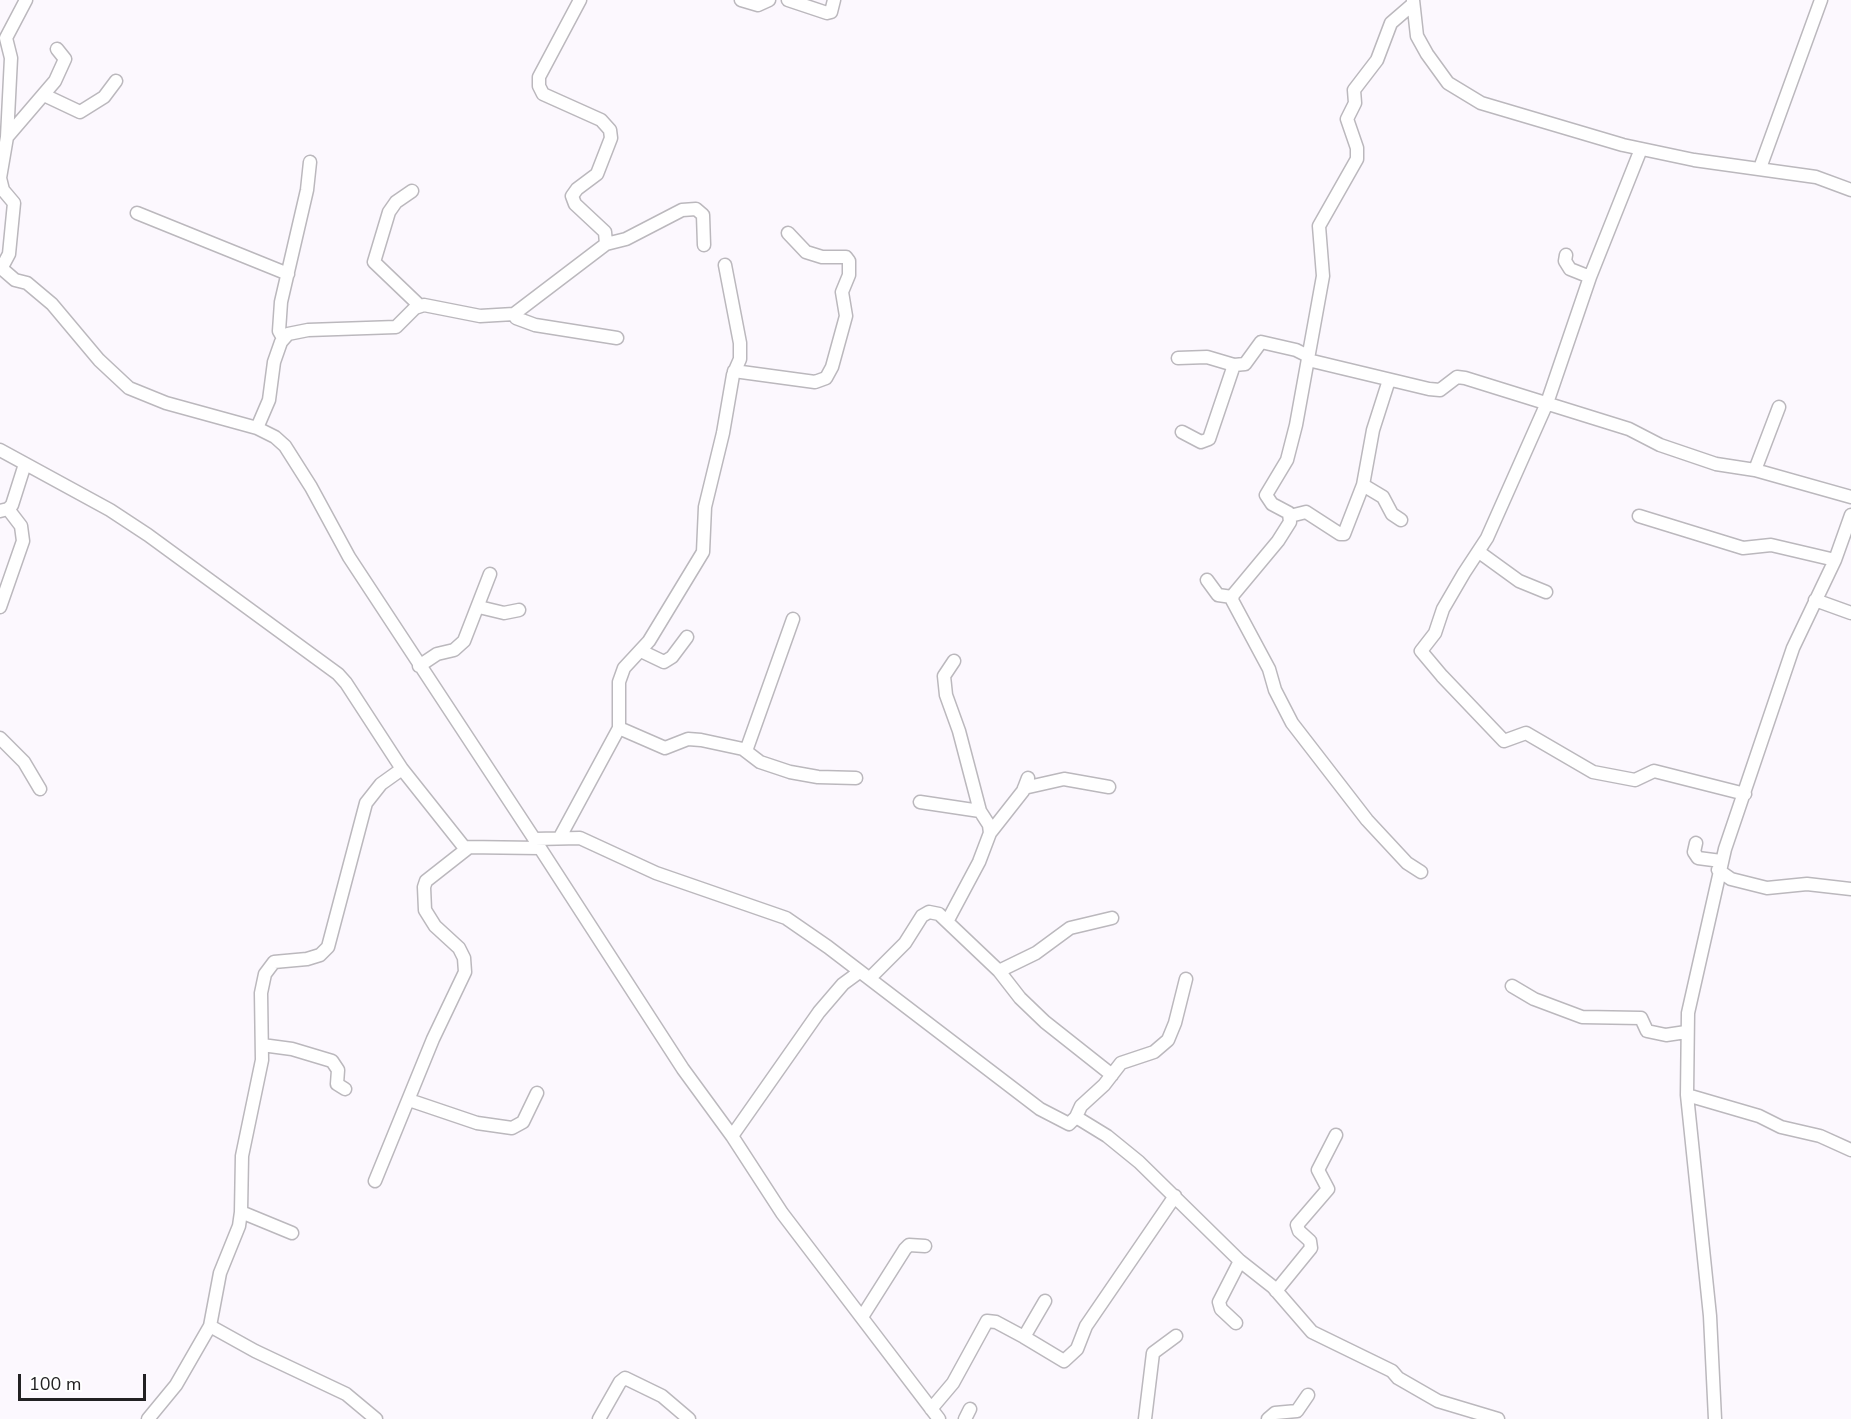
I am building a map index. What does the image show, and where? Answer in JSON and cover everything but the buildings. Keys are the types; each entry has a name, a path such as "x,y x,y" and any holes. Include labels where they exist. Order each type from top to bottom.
{"street":[{"path":"26,0 6,38 11,58 7,137 0,178 3,190 14,203 9,254 1,268 15,280 27,283 52,304 99,360 129,388 166,403 257,428 275,436 296,462 349,557 538,843 682,1069 732,1136 792,1228 935,1414 985,1323 996,1322 1064,1361 1072,1356 1092,1317 1175,1196"},
{"path":"580,0 539,77 539,86 543,94 601,120 610,130 611,138 597,174 577,189 572,196 575,204 605,232 606,244"},
{"path":"741,0 758,5 769,0"},
{"path":"788,0 826,13 831,12 834,0"},
{"path":"1760,168 1821,0"},
{"path":"1413,2 1417,36 1427,54 1448,83 1481,103 1641,149 1694,160 1816,177 1851,190"},
{"path":"1389,380 1373,430 1363,485 1344,534 1340,534 1306,512 1290,516 1272,504 1266,495 1291,450 1323,276 1318,226 1357,159 1347,114 1354,107 1356,86 1377,60 1391,23 1413,2"},
{"path":"7,137 55,81 65,59 57,49"},
{"path":"44,95 80,112 104,97 116,81"},
{"path":"1641,149 1590,277 1547,403 1479,552 1449,598 1435,633 1421,651 1503,740 1509,742 1518,734 1526,733 1593,772 1635,780 1654,771 1745,794"},
{"path":"283,338 280,335 279,322 307,190 310,162"},
{"path":"412,191 392,206 374,258 376,266 420,306"},
{"path":"257,428 269,400 274,362 283,338 292,332 396,327 420,306 428,305 480,316 514,314 606,244 626,239 682,210 696,209 703,215 704,245"},
{"path":"137,213 288,274"},
{"path":"734,371 815,382 826,378 832,367 846,316 842,292 849,275 848,259 806,252 788,233"},
{"path":"1566,255 1565,261 1570,269 1590,277"},
{"path":"560,837 619,728 621,675 628,660 641,651 703,552 705,507 719,453 734,371 740,359 740,343 724,265"},
{"path":"514,314 516,318 535,325 617,338"},
{"path":"1178,358 1207,357 1234,365 1245,364 1258,344 1264,341 1308,358 1389,380 1440,390 1460,376 1629,429 1660,445 1716,464 1755,470 1851,497"},
{"path":"1182,432 1201,442 1209,439 1234,365"},
{"path":"1755,470 1779,407"},
{"path":"0,450 110,510 326,664 346,683 402,768 453,836 468,848"},
{"path":"0,607 23,541 21,526 4,510 25,464"},
{"path":"1363,485 1383,496 1392,514 1401,520"},
{"path":"1715,1419 1710,1316 1688,1095 1686,1032 1688,1013 1720,865 1779,687 1815,600 1835,560 1851,515"},
{"path":"1232,597 1278,541 1290,522 1290,516"},
{"path":"1639,516 1743,548 1771,545 1835,560"},
{"path":"1479,552 1519,581 1546,592"},
{"path":"419,666 437,654 459,647 479,607 490,574"},
{"path":"1207,580 1218,595 1232,597"},
{"path":"1232,597 1235,610 1269,669 1275,690 1292,723 1381,836 1407,863 1421,872"},
{"path":"1815,600 1851,613"},
{"path":"479,607 504,613 519,610"},
{"path":"746,751 793,619"},
{"path":"641,651 664,662 672,657 687,637"},
{"path":"954,662 944,676 945,688 980,811 990,833"},
{"path":"619,728 665,748 690,738 746,751 760,762 790,772 818,777 856,778"},
{"path":"0,738 24,762 40,789"},
{"path":"148,1419 176,1385 210,1326 220,1273 239,1226 242,1156 261,1068 261,993 267,969 274,962 297,962 314,957 328,946 366,803 381,784 402,768"},
{"path":"948,920 979,862 990,833 1026,783 1064,779 1109,787"},
{"path":"920,802 980,811"},
{"path":"375,1181 465,968 459,948 435,926 424,910 424,887 426,881 468,848 538,843 560,837 591,842 656,873 786,918 828,947 964,1054 1040,1109 1069,1124 1076,1117 1081,1106 1121,1063 1154,1052 1168,1040 1179,1012 1186,979"},
{"path":"1696,843 1694,852 1698,858 1720,865 1731,879 1767,888 1807,884 1851,890"},
{"path":"732,1136 812,1020 843,984 864,975 897,952 924,915 935,913 948,920 999,971 1020,998 1045,1022 1112,1075"},
{"path":"999,971 1036,953 1070,928 1112,918"},
{"path":"1512,986 1534,999 1582,1017 1641,1018 1647,1031 1666,1035 1686,1032"},
{"path":"262,1045 292,1049 332,1061 337,1067 337,1084 345,1089"},
{"path":"409,1100 477,1123 512,1128 524,1122 537,1093"},
{"path":"1688,1095 1759,1116 1781,1126 1820,1136 1851,1150"},
{"path":"1076,1117 1107,1136 1175,1196 1240,1261 1276,1291 1287,1307 1323,1339 1392,1371 1398,1378 1438,1401 1498,1419"},
{"path":"1276,1291 1311,1248 1310,1241 1299,1232 1297,1225 1326,1192 1328,1186 1320,1177 1318,1170 1336,1135"},
{"path":"241,1212 292,1233"},
{"path":"862,1317 905,1249 909,1245 925,1246"},
{"path":"1236,1323 1221,1310 1219,1302 1240,1261"},
{"path":"1024,1337 1046,1301"},
{"path":"210,1326 255,1351 346,1394 376,1419"},
{"path":"1145,1419 1153,1353 1176,1336"},
{"path":"599,1419 620,1382 625,1378 662,1396 689,1419"},
{"path":"1268,1419 1275,1413 1296,1411 1308,1395"}]}
